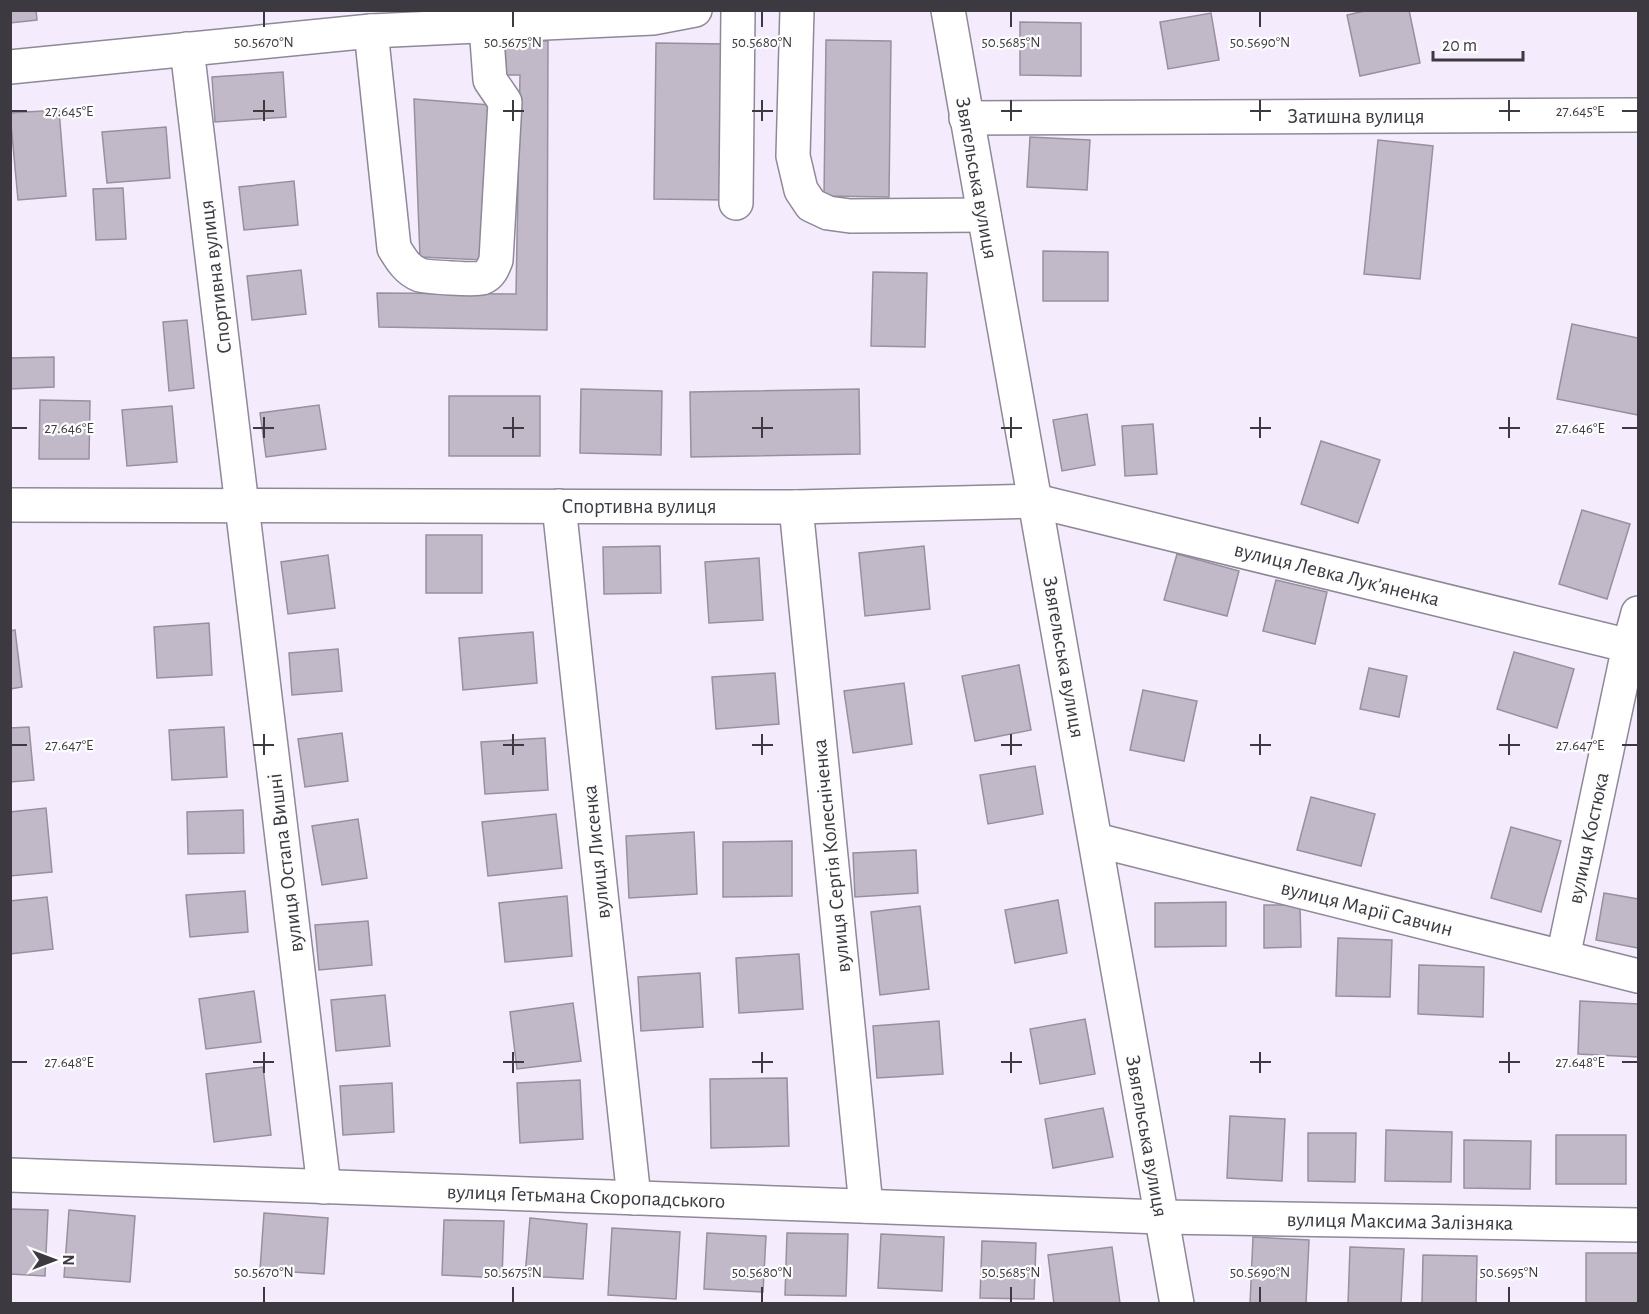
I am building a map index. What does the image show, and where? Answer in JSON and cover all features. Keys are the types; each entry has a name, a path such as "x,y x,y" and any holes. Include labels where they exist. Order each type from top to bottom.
{"street":[{"path":"10,67 371,31 653,18 695,10"},
{"path":"736,203 738,10"},
{"path":"797,10 793,156 801,190 811,205 828,213 850,216 984,214"},
{"name":"Звягельська вулиця","path":"948,10 1177,1304"},
{"path":"371,31 394,248 401,262 419,274 472,279 482,278 492,271 496,260 505,102 490,80 486,26"},
{"name":"Спортивна вулиця","path":"187,49 242,504"},
{"name":"Затишна вулиця","path":"966,118 1638,115"},
{"name":"Спортивна вулиця","path":"10,504 796,507 1036,501"},
{"name":"вулиця Левка Лукʼяненка","path":"1036,501 1634,647"},
{"name":"вулиця Остапа Вишні","path":"242,504 324,1186"},
{"name":"вулиця Лисенка","path":"559,506 634,1198"},
{"name":"вулиця Сергія Колесніченка","path":"796,507 866,1206"},
{"name":"вулиця Костюка","path":"1563,957 1634,647 1638,614"},
{"name":"вулиця Марії Савчин","path":"1096,840 1638,976"},
{"name":"вулиця Гетьмана Скоропадського","path":"10,1175 1161,1217"},
{"name":"вулиця Максима Залізняка","path":"1161,1217 1638,1225"}],"building":[{"path":"10,10 36,10 37,20 10,23"},
{"path":"1369,10 1409,10 1420,63 1360,76 1347,15"},
{"path":"1211,13 1219,60 1168,69 1160,22"},
{"path":"1020,22 1081,23 1081,76 1020,75"},
{"path":"505,39 548,41 547,330 379,327 377,293 516,294 520,75 506,75"},
{"path":"826,40 891,41 889,197 824,196"},
{"path":"656,43 727,44 725,200 654,199"},
{"path":"283,72 286,117 215,122 212,77"},
{"path":"414,99 490,105 483,260 420,257"},
{"path":"59,110 66,196 18,200 10,113"},
{"path":"166,127 170,178 107,183 102,132"},
{"path":"1030,137 1090,140 1087,190 1027,187"},
{"path":"1378,140 1433,146 1420,279 1364,274"},
{"path":"294,181 298,225 244,230 239,187"},
{"path":"123,188 126,239 96,240 93,189"},
{"path":"1043,251 1108,252 1108,301 1043,301"},
{"path":"301,270 306,314 252,320 247,276"},
{"path":"873,272 927,273 925,347 871,346"},
{"path":"187,320 194,388 169,391 163,322"},
{"path":"1572,324 1638,338 1638,415 1557,399"},
{"path":"54,357 54,387 10,389 10,358"},
{"path":"581,389 662,391 661,455 580,453"},
{"path":"859,389 860,454 691,457 690,392"},
{"path":"449,396 540,396 540,456 449,456"},
{"path":"40,400 90,401 89,459 39,459"},
{"path":"319,405 326,449 266,457 260,413"},
{"path":"172,406 177,462 127,466 122,410"},
{"path":"1087,414 1095,465 1062,471 1053,420"},
{"path":"1153,424 1157,474 1125,476 1122,426"},
{"path":"1321,441 1380,460 1358,523 1301,504"},
{"path":"1582,510 1630,524 1607,599 1559,584"},
{"path":"426,535 482,535 482,593 426,593"},
{"path":"660,546 661,593 604,594 603,547"},
{"path":"924,546 930,609 865,616 859,553"},
{"path":"1177,554 1239,571 1227,616 1164,600"},
{"path":"328,555 335,608 288,614 281,562"},
{"path":"759,558 763,620 709,623 705,562"},
{"path":"1276,580 1327,592 1315,644 1263,631"},
{"path":"209,623 212,675 157,678 154,627"},
{"path":"15,630 22,687 10,689 10,631"},
{"path":"533,632 537,683 463,690 459,638"},
{"path":"338,649 342,691 292,695 289,653"},
{"path":"1514,652 1574,669 1557,728 1497,709"},
{"path":"1019,665 1031,730 975,741 962,676"},
{"path":"1369,668 1407,676 1399,717 1360,709"},
{"path":"775,673 779,724 716,729 712,677"},
{"path":"904,683 912,744 853,753 844,691"},
{"path":"1143,690 1197,701 1184,761 1130,750"},
{"path":"29,727 34,780 10,782 10,728"},
{"path":"224,727 227,777 172,780 169,730"},
{"path":"342,733 348,781 305,787 298,739"},
{"path":"545,738 548,790 485,794 481,742"},
{"path":"1035,766 1043,814 988,824 980,775"},
{"path":"1311,797 1375,814 1361,866 1297,850"},
{"path":"46,808 52,872 10,876 10,812"},
{"path":"243,810 244,853 188,854 187,812"},
{"path":"556,814 562,868 488,876 482,822"},
{"path":"358,819 367,878 322,885 312,826"},
{"path":"1511,827 1561,841 1541,912 1491,898"},
{"path":"694,832 697,894 629,898 626,836"},
{"path":"792,841 792,896 723,897 723,842"},
{"path":"916,850 918,893 855,897 853,853"},
{"path":"245,891 248,932 190,937 186,895"},
{"path":"1604,893 1638,899 1638,948 1596,940"},
{"path":"567,896 572,956 505,962 499,903"},
{"path":"47,897 53,949 10,954 10,901"},
{"path":"1058,900 1067,953 1015,963 1005,910"},
{"path":"1226,902 1226,946 1155,947 1155,903"},
{"path":"1264,905 1300,905 1301,947 1264,948"},
{"path":"920,906 929,989 880,995 871,912"},
{"path":"368,921 372,965 319,970 315,925"},
{"path":"1338,938 1392,940 1390,997 1336,996"},
{"path":"799,954 803,1009 739,1013 736,958"},
{"path":"1419,965 1484,967 1483,1017 1418,1014"},
{"path":"700,973 703,1027 641,1031 638,977"},
{"path":"254,991 261,1042 206,1049 199,999"},
{"path":"385,995 390,1046 336,1051 331,1000"},
{"path":"1580,1001 1638,1004 1638,1057 1578,1054"},
{"path":"573,1003 581,1061 517,1069 510,1012"},
{"path":"1085,1019 1095,1074 1040,1084 1030,1029"},
{"path":"939,1021 943,1074 877,1078 873,1026"},
{"path":"263,1067 271,1135 214,1142 206,1074"},
{"path":"787,1078 789,1146 711,1148 710,1079"},
{"path":"580,1080 583,1139 520,1143 517,1083"},
{"path":"392,1083 394,1132 343,1135 340,1086"},
{"path":"1103,1108 1113,1157 1053,1168 1045,1119"},
{"path":"1230,1116 1285,1119 1282,1181 1227,1178"},
{"path":"1386,1130 1452,1132 1451,1182 1385,1181"},
{"path":"1308,1133 1356,1133 1355,1182 1308,1181"},
{"path":"1556,1135 1626,1135 1626,1184 1556,1184"},
{"path":"1464,1140 1531,1141 1530,1189 1464,1188"},
{"path":"10,1209 48,1210 45,1276 10,1274"},
{"path":"69,1210 135,1216 130,1282 64,1277"},
{"path":"264,1213 328,1218 324,1274 260,1270"},
{"path":"530,1218 587,1224 583,1279 525,1276"},
{"path":"444,1220 504,1221 502,1278 442,1275"},
{"path":"612,1228 680,1232 676,1299 608,1295"},
{"path":"707,1233 766,1236 763,1292 704,1289"},
{"path":"787,1233 848,1234 846,1296 785,1295"},
{"path":"881,1234 944,1237 942,1291 878,1288"},
{"path":"1253,1237 1309,1240 1306,1304 1250,1304"},
{"path":"982,1241 1036,1243 1034,1299 980,1298"},
{"path":"1112,1247 1120,1303 1054,1304 1048,1255"},
{"path":"1350,1247 1404,1249 1401,1304 1348,1304"},
{"path":"1586,1253 1638,1253 1638,1304 1586,1304"},
{"path":"1423,1255 1477,1256 1476,1304 1422,1304"}]}
